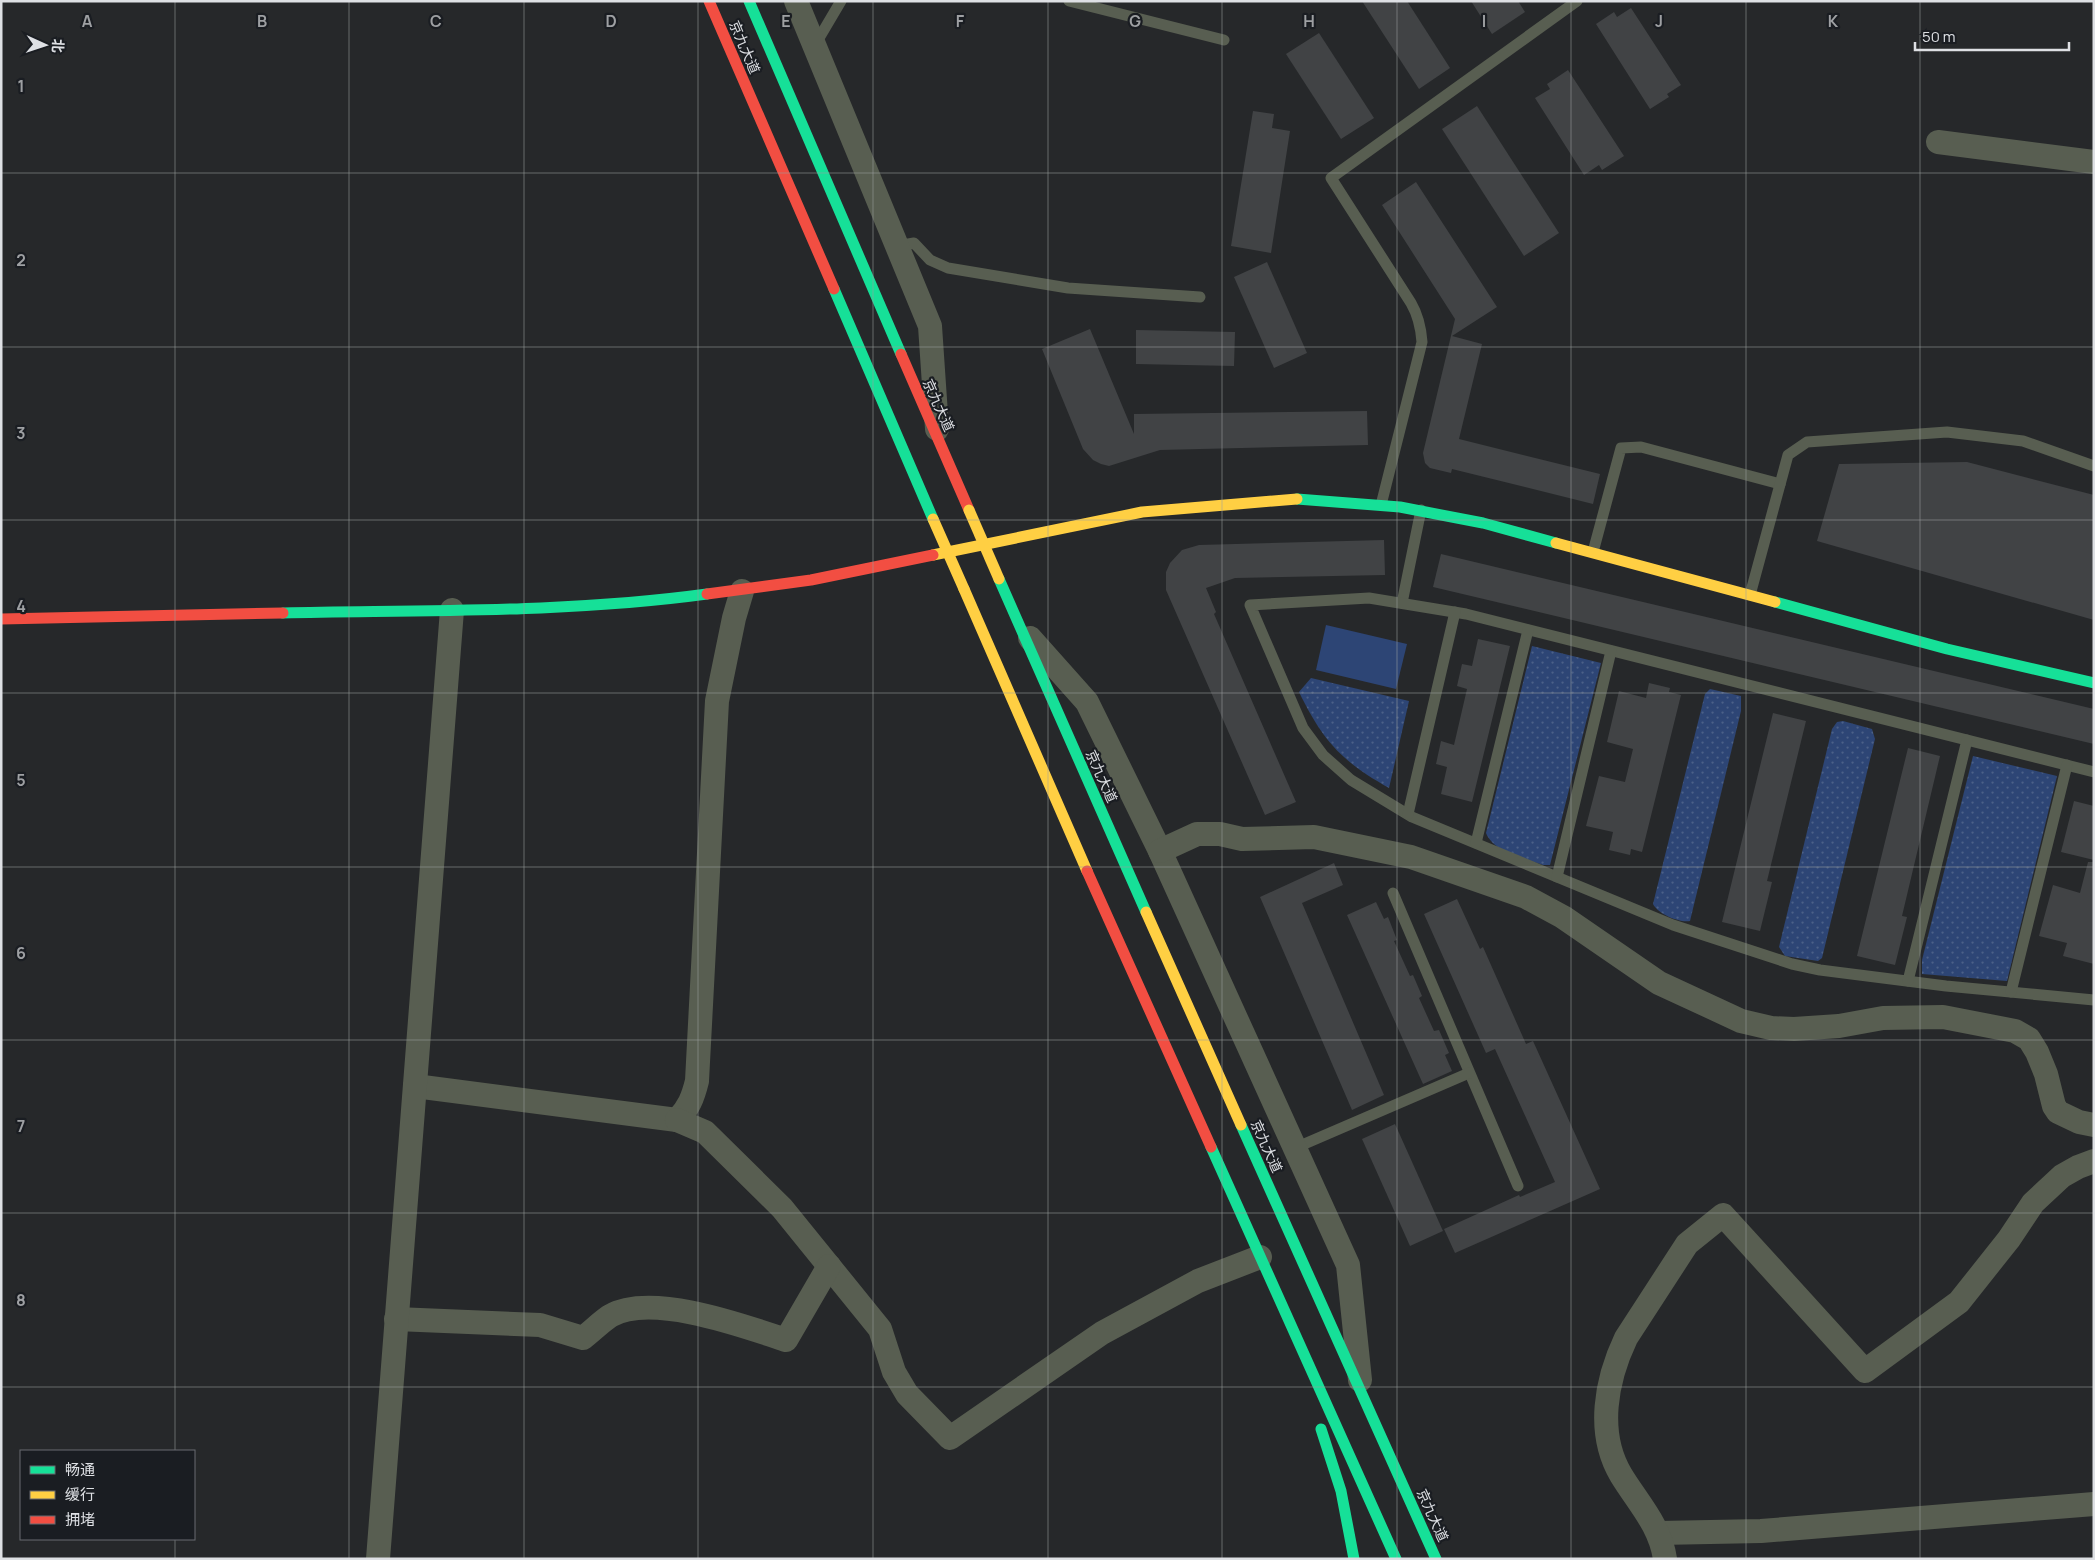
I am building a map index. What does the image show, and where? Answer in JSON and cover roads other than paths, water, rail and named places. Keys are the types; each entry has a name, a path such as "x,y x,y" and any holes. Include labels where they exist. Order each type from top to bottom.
{"street":[{"name":"京九大道","path":"709,1 933,519 1396,1559"},
{"name":"京九大道","path":"749,1 1021,629 1436,1559"},
{"path":"796,1 930,326 938,440"},
{"path":"1938,142 2094,162"},
{"path":"1,619 452,610 650,602 742,591 863,570 1142,512 1303,498 1421,510 1483,522 1947,649 2094,683"},
{"path":"677,1120 685,1113 693,1099 697,1081 717,701 732,627 742,591"},
{"path":"378,1559 452,610"},
{"path":"1021,629 1087,702 1160,851 1348,1265 1361,1392"},
{"path":"1160,851 1197,834 1220,834 1242,839 1314,836 1411,857 1540,904 1659,983 1741,1022 1771,1028 1839,1026 1883,1018 1943,1017 2015,1031 2028,1039 2037,1052 2046,1074 2054,1106 2058,1112 2079,1122 2094,1125"},
{"path":"415,1086 677,1120 704,1132 782,1208 830,1266 880,1329 894,1372 907,1394 950,1438 1102,1333 1198,1281 1260,1257"},
{"path":"1665,1559 1655,1524 1622,1476 1612,1454 1606,1423 1608,1389 1618,1354 1626,1338 1687,1244 1723,1215 1865,1371 1959,1302 2009,1239 2032,1203 2062,1176 2094,1161"},
{"path":"396,1319 540,1325 583,1338 611,1316 631,1309 644,1308 699,1314 727,1320 786,1340 830,1266"},
{"path":"1285,1313 1341,1491 1354,1559"},
{"path":"1659,1533 1761,1531 2094,1504"}],"lane":[{"path":"815,45 841,1"},
{"path":"1069,1 1224,40"},
{"path":"1381,505 1422,342 1422,332 1411,303 1331,178 1577,1"},
{"path":"897,246 914,243 930,260 948,268 1068,288 1200,297"},
{"path":"1750,595 1788,455 1807,442 1948,432 2023,442 2094,466"},
{"path":"1593,552 1622,448 1641,447 1780,484"},
{"path":"1402,603 1421,510"},
{"path":"2094,772 1455,612 1369,598 1250,605 1303,728 1323,755 1351,780 1408,814 1673,926 1760,956 1820,970 2094,1000"},
{"path":"1408,814 1455,612"},
{"path":"1476,843 1528,630"},
{"path":"1556,877 1611,651"},
{"path":"1908,981 1967,740"},
{"path":"2011,992 2067,765"},
{"path":"1393,893 1518,1186"},
{"path":"1295,1148 1469,1073"}]}
